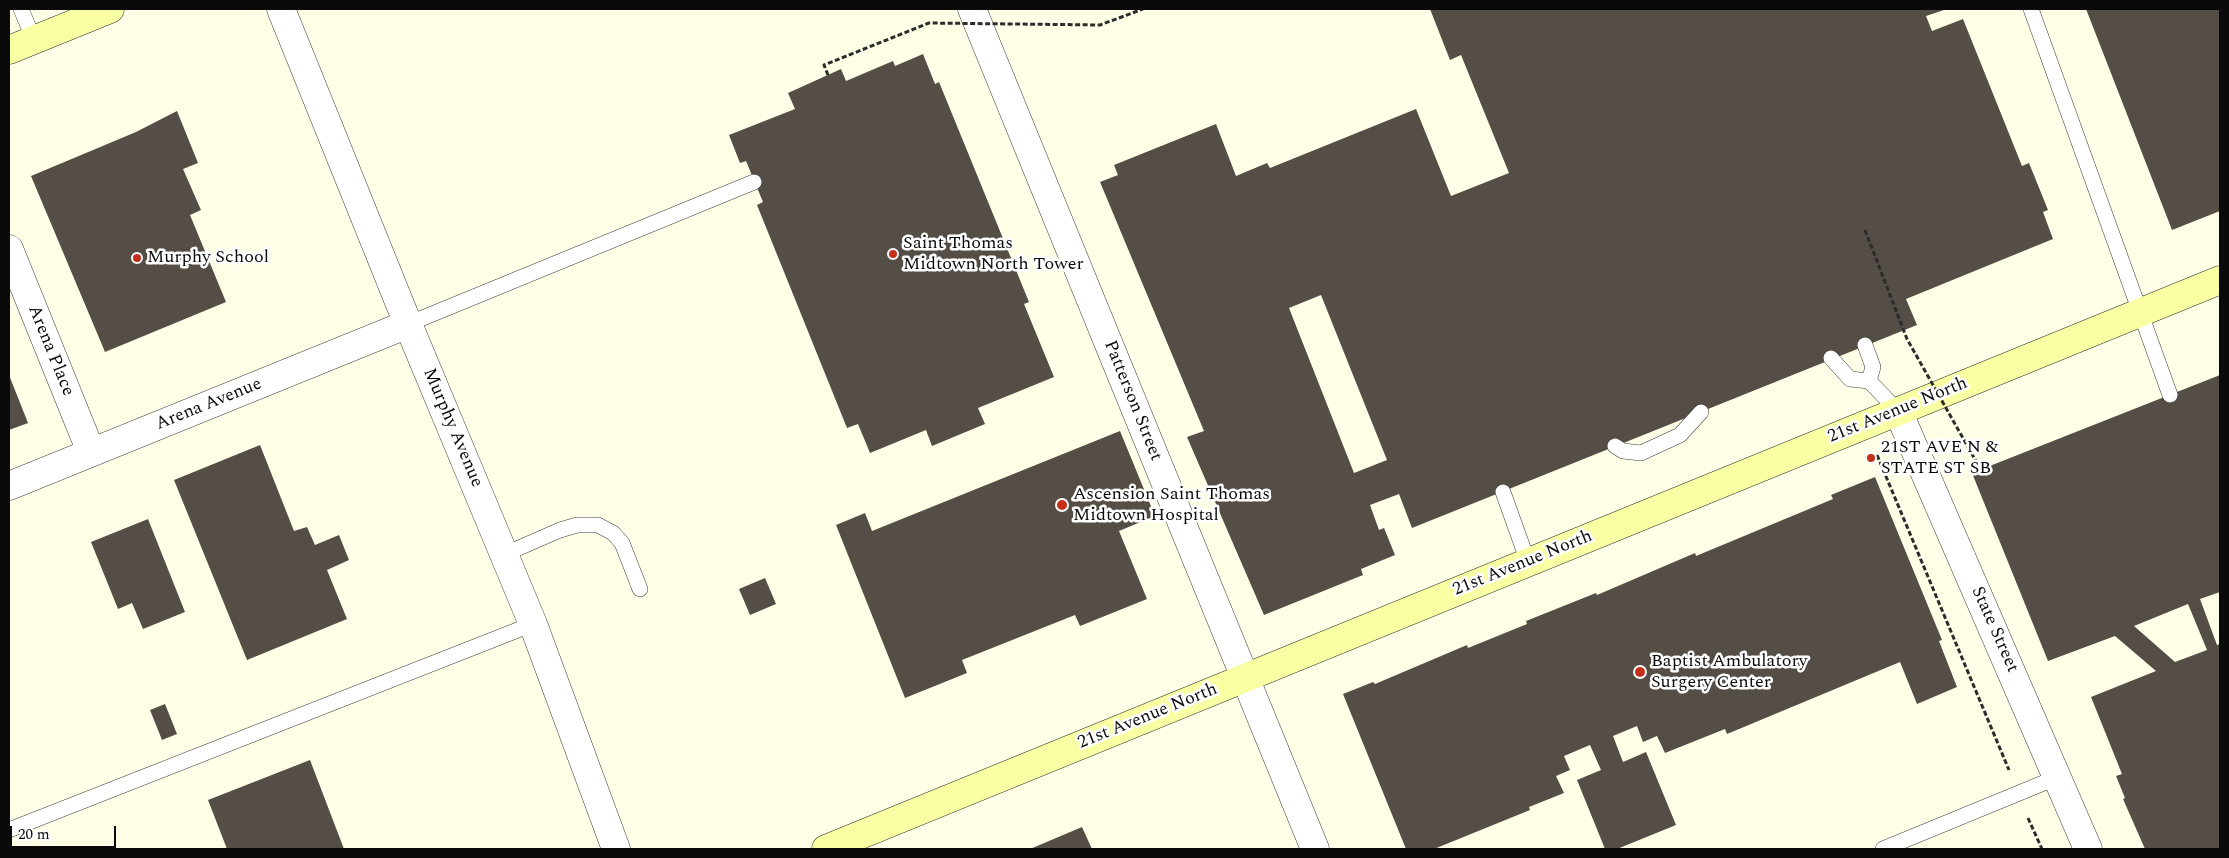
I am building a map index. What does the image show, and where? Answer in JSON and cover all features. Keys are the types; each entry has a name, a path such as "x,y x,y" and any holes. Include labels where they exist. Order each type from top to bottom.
{"main road":[{"path":"9,50 110,9"},
{"name":"21st Avenue North","path":"826,849 2220,280"}],"street":[{"name":"Murphy Avenue","path":"281,9 408,324 533,624 616,849"},
{"name":"Patterson Street","path":"972,9 1315,849"},
{"name":"Arena Place","path":"9,249 91,452"},
{"name":"Arena Avenue","path":"9,486 408,324"},
{"name":"State Street","path":"1898,411 2088,849"}],"lane":[{"path":"21,9 34,40"},
{"path":"2031,9 2170,395"},
{"path":"408,324 754,182"},
{"path":"1865,345 1873,367 1869,381"},
{"path":"1831,358 1850,379 1869,381 1898,411"},
{"path":"1615,446 1623,450 1641,453 1680,435 1701,412"},
{"path":"1503,492 1528,562"},
{"path":"505,554 560,530 577,525 598,525 613,533 622,543 640,589"},
{"path":"9,830 533,624"},
{"path":"1883,849 2058,778"}],"path":[{"path":"828,75 824,65 929,23 1100,25 1143,9"},
{"path":"1865,230 1907,339 1981,470"},
{"path":"1864,425 2042,849"}],"building":[{"path":"1430,9 1947,9 1926,16 1932,31 1963,19 2022,166 2029,163 2048,210 2043,212 2053,239 1906,299 1917,325 1412,528 1399,494 1370,505 1379,530 1384,528 1395,555 1361,569 1363,575 1264,615 1187,437 1204,431 1100,182 1118,175 1114,165 1216,124 1236,176 1267,163 1270,168 1416,109 1451,196 1509,173 1461,55 1450,60","holes":["1321,295 1387,460 1354,473 1289,308"]},
{"path":"2086,9 2220,9 2220,211 2172,230"},
{"name":"Saint Thomas Midtown North Tower","path":"923,54 935,84 939,82 1029,302 1024,304 1054,377 978,408 985,424 932,446 926,430 870,453 858,424 847,428 757,205 763,202 746,161 740,163 729,135 795,109 788,93 841,69 846,81 893,61 895,66"},
{"name":"Murphy School","path":"177,111 198,163 183,169 201,210 190,215 226,302 105,352 31,176 136,132"},
{"path":"9,375 28,423 9,430"},
{"path":"2220,375 2220,592 2200,599 2217,645 2220,644 2220,849 2145,849 2123,799 2125,798 2116,776 2122,774 2091,697 2156,671 2115,636 2048,661 1972,473","holes":["2188,604 2207,650 2175,662 2134,626"]},
{"path":"1120,431 1155,516 1119,531 1147,599 1080,626 1075,615 962,660 967,673 905,698 836,525 865,513 872,531"},
{"path":"260,445 294,531 307,527 315,545 339,535 349,560 327,570 347,619 247,660 174,480"},
{"name":"Baptist Ambulatory Surgery Center","path":"1875,477 1942,640 1939,641 1957,687 1917,704 1900,662 1727,734 1725,729 1665,753 1657,736 1643,742 1637,726 1613,736 1623,762 1646,752 1676,825 1617,849 1605,849 1577,780 1601,770 1590,745 1564,756 1570,770 1556,776 1564,793 1529,807 1530,810 1434,849 1406,849 1343,694 1373,682 1375,684 1467,645 1468,648 1527,624 1526,621 1596,593 1597,595 1695,553 1696,556 1833,499 1831,495"},
{"path":"148,519 185,612 143,629 132,603 118,609 91,542"},
{"path":"765,578 776,604 750,615 739,589"},
{"path":"165,704 177,734 162,740 150,710"},
{"path":"310,760 344,849 227,849 208,800"},
{"path":"1082,827 1092,849 1030,849"}],"place":[{"name":"Saint Thomas Midtown North Tower","path":"893,254"},
{"name":"Murphy School","path":"137,258"},
{"name":"21ST AVE N & STATE ST SB","path":"1871,458"},
{"name":"Ascension Saint Thomas Midtown Hospital","path":"1062,505"},
{"name":"Baptist Ambulatory Surgery Center","path":"1640,672"}]}
